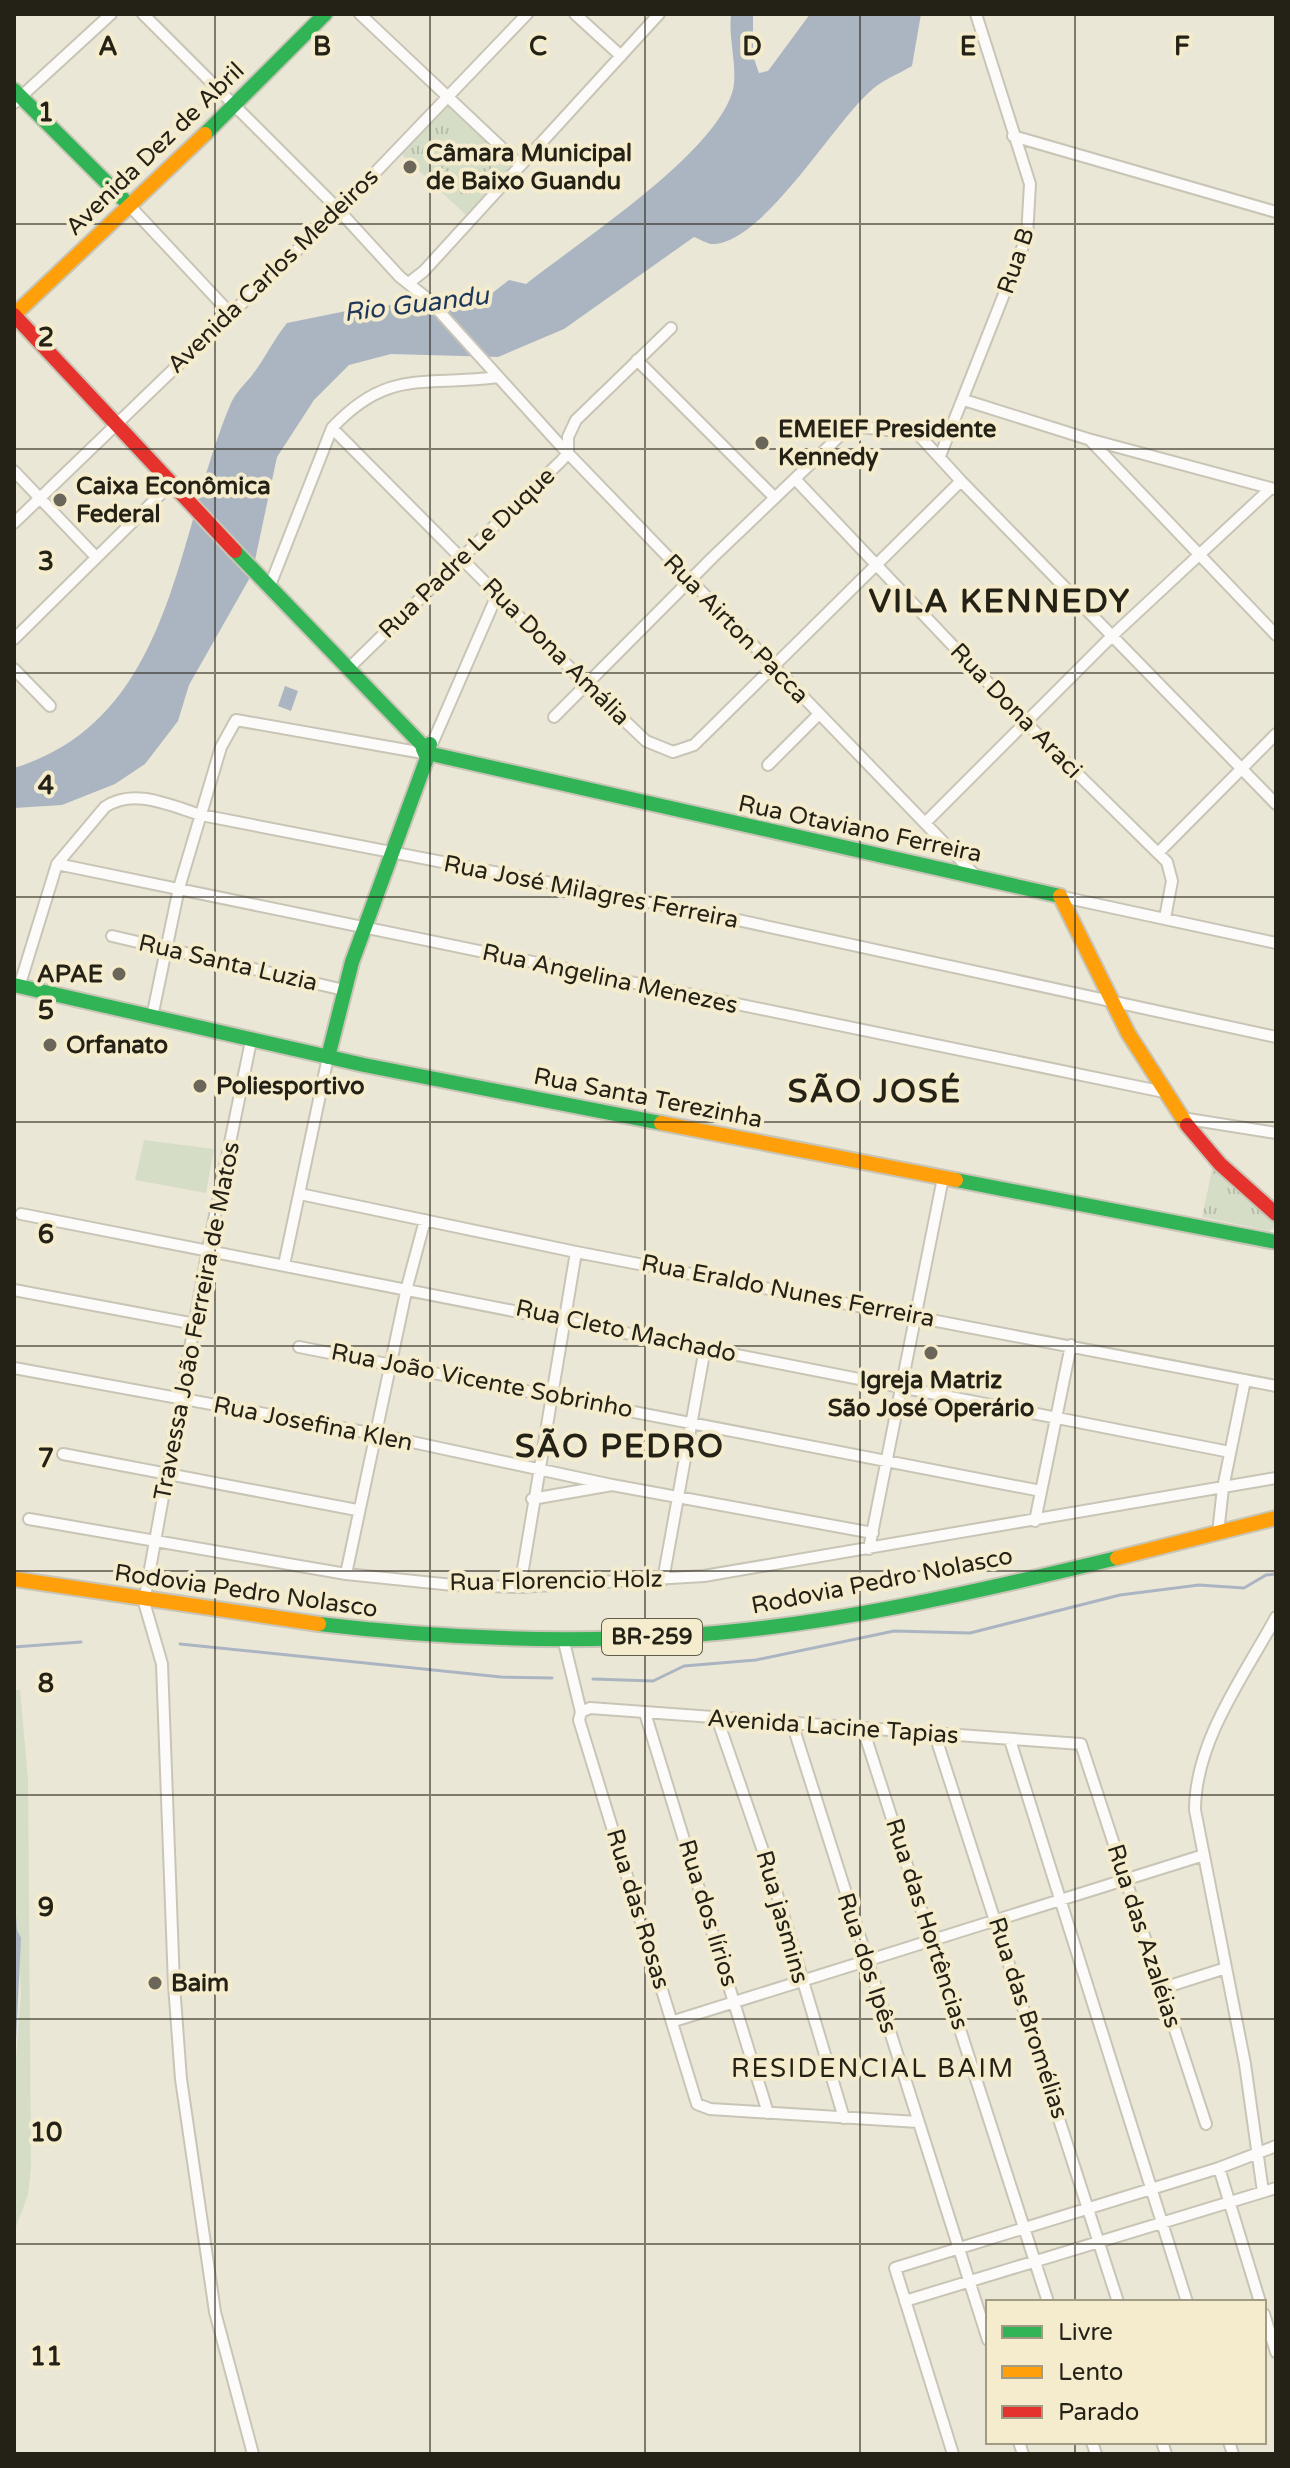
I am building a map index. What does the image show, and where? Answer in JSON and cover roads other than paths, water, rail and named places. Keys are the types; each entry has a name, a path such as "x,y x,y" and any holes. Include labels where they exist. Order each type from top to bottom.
{"main road":[{"name":"Avenida Dez de Abril","path":"14,315 235,106 325,14"},
{"path":"16,97 128,204"},
{"path":"14,315 189,498 265,584 428,751 394,853 364,928 344,990 328,1057"},
{"name":"Rua Otaviano Ferreira","path":"428,751 1063,897"},
{"path":"1063,897 1114,1004 1164,1092 1213,1157 1276,1214"},
{"name":"Rua Santa Terezinha","path":"17,986 328,1057 1276,1241"},
{"name":"Rodovia Pedro Nolasco","path":"16,1579 144,1602 399,1634 563,1638 676,1636 772,1627 875,1610 1276,1518"}],"street":[{"path":"16,97 111,14"},
{"name":"Rua Airton Pacca","path":"143,14 338,210 400,277 428,299 689,581 977,877"},
{"path":"360,14 520,165"},
{"name":"Avenida Carlos Medeiros","path":"14,523 338,210 527,14"},
{"path":"575,14 621,56"},
{"path":"410,282 659,14"},
{"name":"Rua B","path":"940,456 1027,236 1030,184 976,14"},
{"path":"1013,136 1276,212"},
{"path":"128,204 230,313"},
{"name":"Rua Padre Le Duque","path":"349,668 464,560 568,453 568,437 576,420 671,328"},
{"path":"637,360 775,498"},
{"path":"265,584 332,428 351,407 373,393 396,384 498,377"},
{"path":"964,400 1088,439 1274,489"},
{"path":"554,717 844,431 857,425 917,433 1276,804"},
{"name":"Rua Dona Amália","path":"332,428 646,741 673,752 694,745 771,665"},
{"path":"1088,439 1276,635"},
{"path":"14,471 96,557"},
{"name":"Rua Dona Araci","path":"796,480 1026,723 1158,853 1172,871 1165,918"},
{"path":"771,665 961,481"},
{"path":"14,639 173,482"},
{"path":"925,823 1113,635 1198,554 1274,489"},
{"path":"428,751 497,595"},
{"path":"14,669 50,706"},
{"path":"768,765 818,715"},
{"name":"Rua Otaviano Ferreira","path":"201,815 225,737 236,720 428,751"},
{"path":"1158,853 1276,734"},
{"name":"Rua José Milagres Ferreira","path":"17,986 57,864 98,814 115,800 136,798 201,815 710,914 1276,1037"},
{"path":"152,1017 179,888 201,815"},
{"name":"Rua Angelina Menezes","path":"57,864 1164,1092"},
{"name":"Rua Otaviano Ferreira","path":"1063,897 1276,943"},
{"name":"Rua Santa Luzia","path":"112,936 344,990"},
{"name":"Travessa João Ferreira de Matos","path":"144,1602 179,1399 251,1041"},
{"path":"284,1265 328,1057"},
{"path":"1182,1118 1276,1133"},
{"path":"869,1549 943,1178"},
{"name":"Rua Eraldo Nunes Ferreira","path":"300,1194 576,1252 1276,1386"},
{"name":"Rua Cleto Machado","path":"21,1214 565,1318 1230,1452"},
{"path":"346,1574 357,1510 425,1220"},
{"path":"520,1587 532,1499 576,1252"},
{"path":"14,1290 195,1324"},
{"path":"1035,1521 1071,1345"},
{"name":"Rua João Vicente Sobrinho","path":"299,1347 1041,1491"},
{"path":"663,1580 705,1348"},
{"name":"Rua Josefina Klen","path":"14,1368 375,1434 612,1485 873,1533"},
{"path":"1218,1533 1223,1488 1245,1380"},
{"path":"63,1454 357,1510"},
{"name":"Rua Florencio Holz","path":"29,1519 346,1574 453,1585 520,1587 663,1580 869,1549 1276,1478"},
{"path":"532,1499 612,1485"},
{"path":"144,1602 162,1664 174,1985 181,2079 215,2312 253,2454"},
{"path":"1263,2192 1226,1968 1195,1810 1198,1774 1215,1728 1276,1617"},
{"name":"Rua das Rosas","path":"563,1638 581,1712 579,1720 700,2107 768,2113"},
{"name":"Avenida Lacine Tapias","path":"581,1712 590,1708 935,1735 1070,1742 1085,1747"},
{"name":"Rua dos lírios","path":"645,1713 768,2113"},
{"name":"Rua jasmins","path":"717,1718 770,1871 844,2118"},
{"name":"Rua dos Ipês","path":"792,1723 986,2333"},
{"name":"Rua das Hortências","path":"863,1729 1047,2300"},
{"name":"Rua das Bromélias","path":"935,1735 1117,2300"},
{"path":"1010,1740 1186,2300"},
{"name":"Rua das Azaléias","path":"1085,1747 1160,1989 1206,2124"},
{"path":"674,2021 1204,1855"},
{"path":"1160,1989 1226,1968"},
{"path":"768,2113 918,2122"},
{"path":"953,2454 895,2268 1219,2168 1276,2146"},
{"path":"1219,2168 1259,2300"},
{"path":"905,2301 1099,2239 1276,2188"},
{"path":"1266,2320 1276,2352"}],"water":[{"name":"Rio Guandu","path":"731,14 753,14 753,56 759,73 768,71 810,14 921,14 912,66 874,88 858,103 775,203 753,225 731,239 711,244 694,237 564,329 498,357 391,354 349,365 314,400 277,457 252,574 189,685 178,721 145,764 115,784 62,805 14,808 14,768 67,744 108,709 139,666 162,616 231,403 287,323 371,306 482,301 509,280 526,284 672,170 699,144 719,118 734,85"},
{"path":"285,686 298,691 291,711 278,706"},
{"path":"14,1884 17,1930 21,1938 14,2083"}],"waterway":[{"path":"593,1679 653,1681 684,1666 756,1660 894,1631 970,1633 1120,1595 1199,1585 1244,1588 1266,1575 1276,1574"},
{"path":"14,1647 81,1642"},
{"path":"180,1644 501,1677 552,1678"}],"place":[{"name":"Câmara Municipal de Baixo Guandu","path":"410,167"},
{"name":"EMEIEF Presidente Kennedy","path":"762,443"},
{"name":"Caixa Econômica Federal","path":"60,500"},
{"name":"APAE","path":"119,974"},
{"name":"Orfanato","path":"50,1045"},
{"name":"Poliesportivo","path":"200,1086"},
{"name":"Igreja Matriz São José Operário","path":"931,1353"},
{"name":"Baim","path":"155,1983"}],"district":[{"name":"VILA KENNEDY","path":"1000,602"},
{"name":"SÃO JOSÉ","path":"875,1092"},
{"name":"SÃO PEDRO","path":"620,1447"},
{"name":"RESIDENCIAL BAIM","path":"873,2068"}]}
